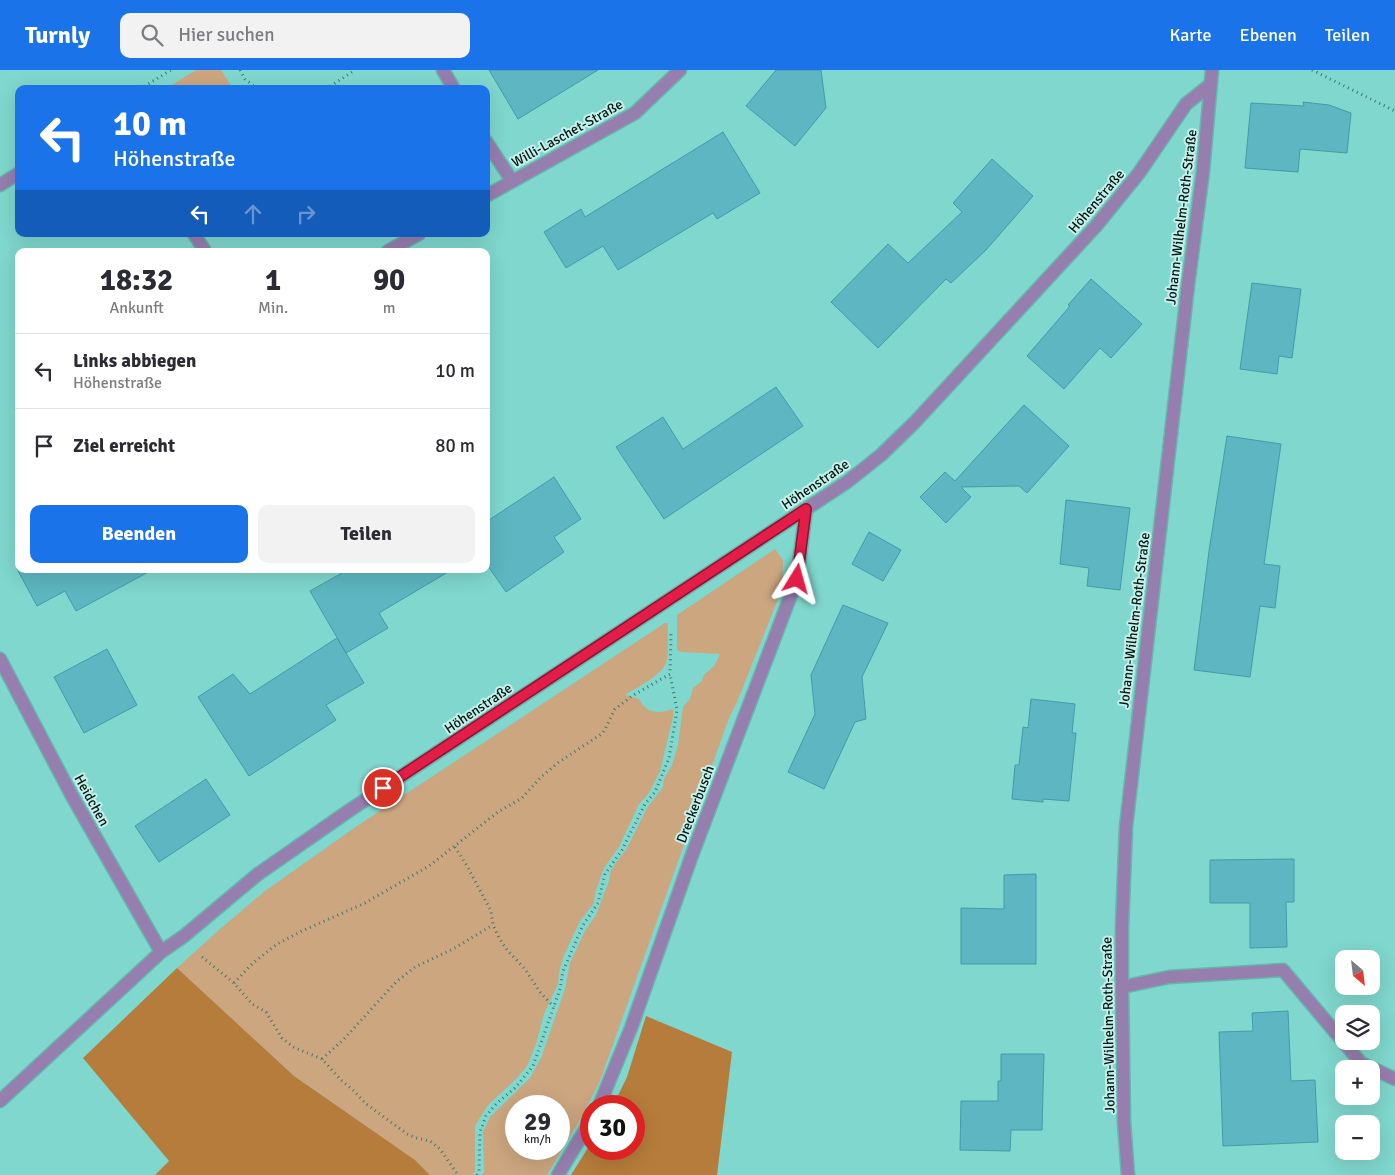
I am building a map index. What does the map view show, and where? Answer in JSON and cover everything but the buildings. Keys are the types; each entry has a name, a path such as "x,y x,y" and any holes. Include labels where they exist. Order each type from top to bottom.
{"street":[{"path":"443,70 452,85"},
{"name":"Willi-Laschet-Straße","path":"490,194 635,112 680,70"},
{"name":"Johann-Wilhelm-Roth-Straße","path":"1128,1175 1124,1122 1122,987 1122,926 1126,827 1203,171 1212,70"},
{"name":"Höhenstraße","path":"0,1102 161,952 184,936 258,874 350,810 806,509 882,455 915,422 1096,226 1139,173 1186,104 1210,85"},
{"name":"Willi-Laschet-Straße","path":"490,146 512,181"},
{"path":"0,185 15,176"},
{"path":"196,237 203,248"},
{"path":"393,248 414,237"},
{"name":"Dreckerbusch","path":"604,1095 632,1028 692,855 797,579 806,509"},
{"name":"Heidchen","path":"0,659 72,796 161,952"},
{"path":"1122,987 1169,977 1283,970 1361,1063 1395,1080"},
{"path":"558,1175 580,1138"}],"path":[{"path":"147,85 171,70"},
{"path":"240,70 253,85"},
{"path":"332,85 355,70"},
{"path":"1312,70 1395,111"},
{"path":"477,1175 479,1171 480,1132 486,1116 497,1103 516,1087 533,1066 560,989 563,971 583,925 598,903 605,874 622,850 645,804 655,792 670,758 677,710 670,674 672,620 664,602"},
{"path":"234,983 253,963 277,944 380,895 409,879 455,847 498,812 522,798 541,777 560,762 603,733 616,709 632,696 670,674"},
{"path":"455,847 490,911 493,925 507,950 525,969 540,992 554,1007"},
{"path":"322,1059 344,1039 396,982 415,967 453,949 493,925"},
{"path":"184,936 198,954 234,983 252,1004 266,1012 282,1038 293,1047 322,1059 340,1080 354,1090 365,1103 407,1134 430,1141 440,1149 458,1175"}],"shaded area":[{"path":"196,70 221,70 230,85 172,85"},
{"path":"775,549 783,560 782,589 729,718 600,1081 593,1095 580,1095 580,1120 570,1136 570,1095 513,1095 530,1078 541,1058 565,989 570,963 585,931 596,915 609,881 611,870 627,848 647,808 663,787 664,779 672,765 678,745 683,707 690,699 693,688 702,681 703,676 715,665 720,654 681,652 677,650 677,615"},
{"path":"665,623 668,623 668,649 664,668 648,681 625,695 639,699 646,708 653,712 673,709 673,717 660,771 649,793 639,804 619,847 604,868 595,893 594,903 580,921 564,955 558,984 544,1014 536,1044 527,1066 488,1105 475,1126 475,1171 473,1175 430,1175 415,1160 294,1076 177,968 265,891 357,826"},
{"path":"177,968 294,1076 415,1160 430,1175 155,1175 169,1161 83,1058"},
{"path":"646,1016 732,1052 717,1175 571,1175 580,1160 645,1160 645,1095 618,1095 627,1077"},
{"path":"505,1102 505,1160 556,1160 547,1175 482,1175 484,1172 483,1132 490,1117"}],"route":[{"path":"383,788 806,509 797,579"}]}
